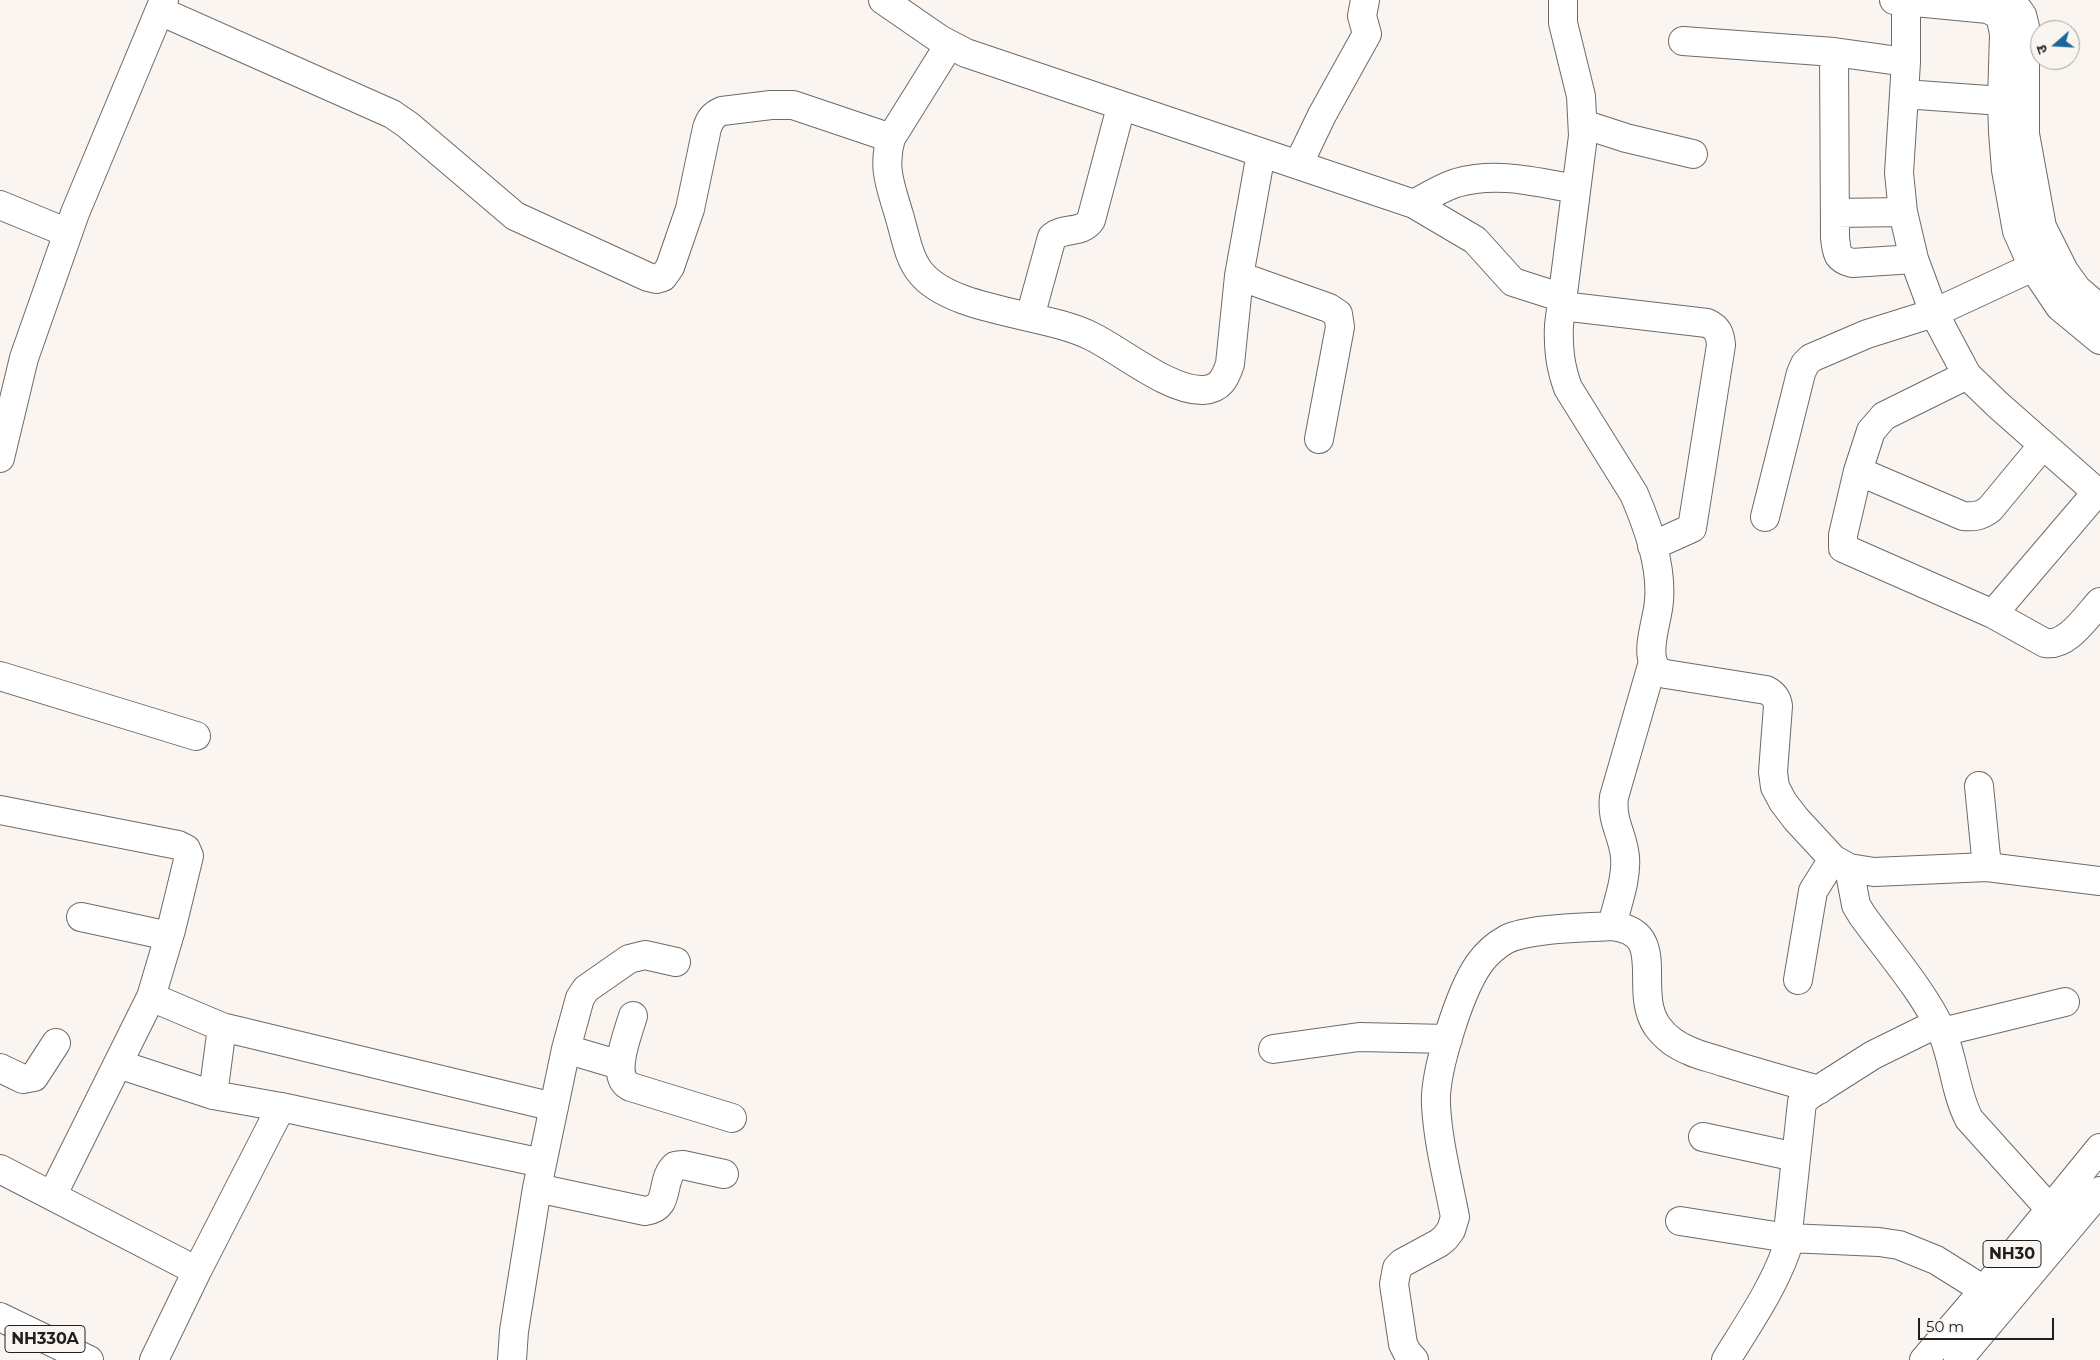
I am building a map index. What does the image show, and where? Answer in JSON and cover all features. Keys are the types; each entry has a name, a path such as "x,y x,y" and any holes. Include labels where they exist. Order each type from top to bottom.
{"main road":[{"path":"883,0 949,45 966,53 1414,204 1469,236 1513,282 1562,302 1707,323 1714,326 1719,333 1721,345 1692,528 1686,533 1652,546"},
{"path":"1298,165 1322,115 1368,34 1362,16 1364,0"},
{"path":"1563,0 1564,23 1581,96 1583,124 1562,302 1558,350 1561,369 1568,388 1634,494 1652,546 1659,583 1659,602 1652,650 1653,662 1614,797 1614,818 1624,847 1626,868 1612,926"},
{"path":"1993,614 2098,493 1998,405 1967,375 1934,313 1914,259 1903,212 1899,173 1906,62 1902,0 2002,3 2022,15 2025,27 2025,134 2042,227 2064,271 2077,289 2100,309"},
{"path":"2002,3 1997,14 2001,19 2004,34 2002,101 2006,170 2017,231 2033,267 2060,307 2100,340"},
{"path":"0,458 5,412 68,233 162,6 392,114 408,125 515,216 656,279 663,277 670,267 690,209 707,128 709,122 716,114 722,111 771,105 793,105 891,138"},
{"path":"1683,41 1834,52 1906,62"},
{"path":"949,45 891,138 886,154 889,183 912,259 919,271 940,290 994,309 1076,329 1092,336 1164,379 1192,389 1211,389 1224,380 1230,364 1239,276 1261,153"},
{"path":"1834,52 1835,213 1838,255 1843,261 1852,262 1914,259"},
{"path":"1904,94 2002,101"},
{"path":"1030,317 1052,237 1061,232 1083,227 1090,220 1121,106"},
{"path":"1583,124 1626,138 1694,154"},
{"path":"1414,204 1457,183 1491,178 1508,178 1576,189"},
{"path":"0,205 68,233"},
{"path":"1835,213 1903,212"},
{"path":"1765,518 1805,364 1820,353 1867,334 1934,313 2033,267"},
{"path":"1239,276 1329,308 1338,314 1340,327 1319,439"},
{"path":"1967,375 1884,416 1877,422 1871,431 1858,471 1843,535 1843,548 1993,614 2045,644 2052,645 2066,638 2100,602"},
{"path":"1858,471 1963,516 1974,517 1984,514 1990,509 2044,445"},
{"path":"1653,662 1660,672 1666,674 1766,690 1773,693 1778,706 1773,772 1775,787 1783,802 1796,819 1841,863 1856,905 1862,915 1928,1004 1940,1027 1948,1049 1961,1104 1969,1120 2049,1208"},
{"path":"0,676 196,736"},
{"path":"1979,786 1987,867"},
{"path":"0,810 184,847 188,852 188,862 151,997 52,1196"},
{"path":"1841,863 1874,872 1987,867 2100,881"},
{"path":"1798,980 1814,891 1841,863"},
{"path":"81,917 169,936"},
{"path":"1414,1360 1403,1344 1394,1284 1395,1274 1402,1263 1439,1243 1451,1230 1454,1217 1439,1132 1436,1104 1437,1079 1448,1039 1468,982 1478,965 1499,944 1527,933 1612,926 1632,930 1643,943 1647,960 1646,992 1649,1008 1656,1024 1667,1038 1690,1052 1819,1090"},
{"path":"512,1360 514,1331 540,1175 566,1049 580,998 586,989 629,959 637,956 645,955 676,962"},
{"path":"151,997 222,1027 554,1107"},
{"path":"1726,1360 1778,1273 1788,1238 1802,1102 1873,1055 1940,1027 2065,1002"},
{"path":"633,1016 620,1065 621,1079 626,1085 732,1118"},
{"path":"213,1095 222,1027"},
{"path":"1273,1049 1359,1037 1448,1039"},
{"path":"0,1068 23,1079 34,1077 56,1042"},
{"path":"566,1049 620,1065"},
{"path":"118,1064 213,1095 281,1107 540,1175 645,1211 656,1209 660,1205 668,1176 675,1166 683,1165 724,1174"},
{"path":"154,1360 281,1107"},
{"path":"1703,1136 1796,1157"},
{"name":"NH30","path":"1924,1360 2100,1148"},
{"path":"0,1169 197,1271"},
{"name":"NH30","path":"1958,1360 2100,1190"},
{"path":"1680,1221 1788,1238 1879,1242 1899,1245 1936,1260 1984,1290"},
{"name":"NH330A","path":"0,1317 90,1360"}]}
